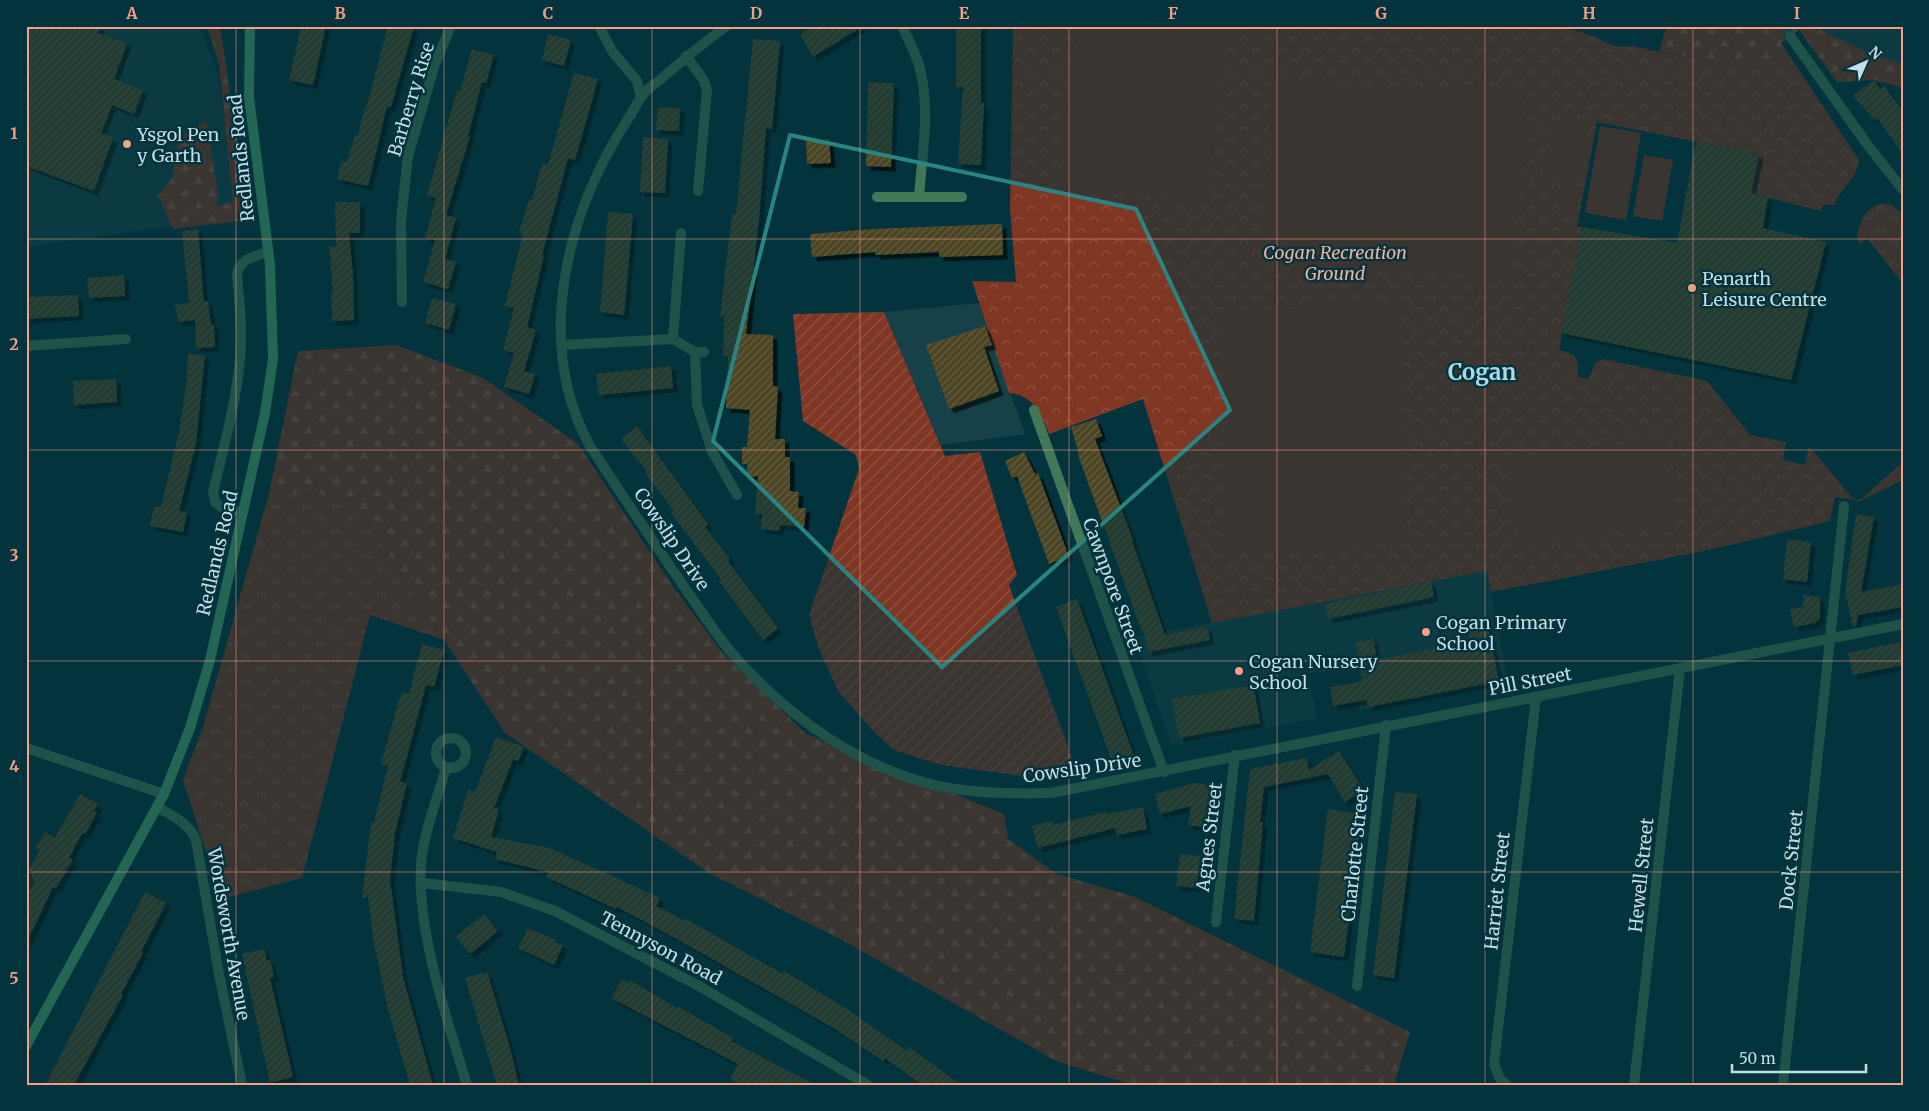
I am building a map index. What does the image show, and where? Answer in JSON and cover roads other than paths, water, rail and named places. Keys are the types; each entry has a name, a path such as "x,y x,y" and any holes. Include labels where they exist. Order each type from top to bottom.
{"main road":[{"name":"Redlands Road","path":"26,1046 164,794 181,754 199,700 265,413 273,359 273,303 249,97 250,26"}],"street":[{"name":"Barberry Rise","path":"402,302 401,220 408,156 435,64 450,26"},
{"path":"599,26 612,51 637,81 641,97"},
{"name":"Cowslip Drive","path":"727,26 686,56 641,97 600,166 580,216 568,264 562,314 562,345 570,395 590,446 730,652 780,701 809,724 871,762 904,775 947,787 1012,794 1051,793 1164,772"},
{"path":"902,26 919,64 923,83 925,104 919,197"},
{"path":"1790,36 1867,144 1903,190"},
{"path":"686,56 703,78 707,90 698,191"},
{"path":"877,197 962,198"},
{"path":"673,339 681,233"},
{"path":"243,513 221,507 215,502 213,493 232,417 240,358 242,334 237,274 239,266 248,258 268,252"},
{"path":"26,346 126,339"},
{"path":"562,345 673,339 700,352 697,405 712,451 737,495"},
{"name":"Cawnpore Street","path":"1034,410 1164,772"},
{"name":"Dock Street","path":"1783,1085 1844,506"},
{"name":"Pill Street","path":"1164,772 1235,755 1903,624"},
{"name":"Hewell Street","path":"1634,1085 1680,668"},
{"name":"Harriet Street","path":"1507,1085 1500,1079 1494,1064 1536,697"},
{"name":"Charlotte Street","path":"1357,986 1386,725"},
{"path":"26,748 164,794"},
{"name":"Agnes Street","path":"1216,922 1235,755"},
{"path":"446,768 423,849 422,883 433,960 467,1085"},
{"name":"Wordsworth Avenue","path":"157,807 185,823 192,830 196,840 219,974 242,1085"},
{"name":"Tennyson Road","path":"422,883 501,892 555,911 699,986 868,1085"}],"tunnel":[{"path":"1784,26 1790,36"}],"place":[{"name":"Ysgol Pen y Garth","path":"127,144"},
{"name":"Penarth Leisure Centre","path":"1692,288"},
{"name":"Cogan Primary School","path":"1426,632"},
{"name":"Cogan Nursery School","path":"1239,671"}],"district":[{"name":"Cogan","path":"1482,372"}],"park label":[{"name":"Cogan Recreation Ground","path":"1335,262"}]}
